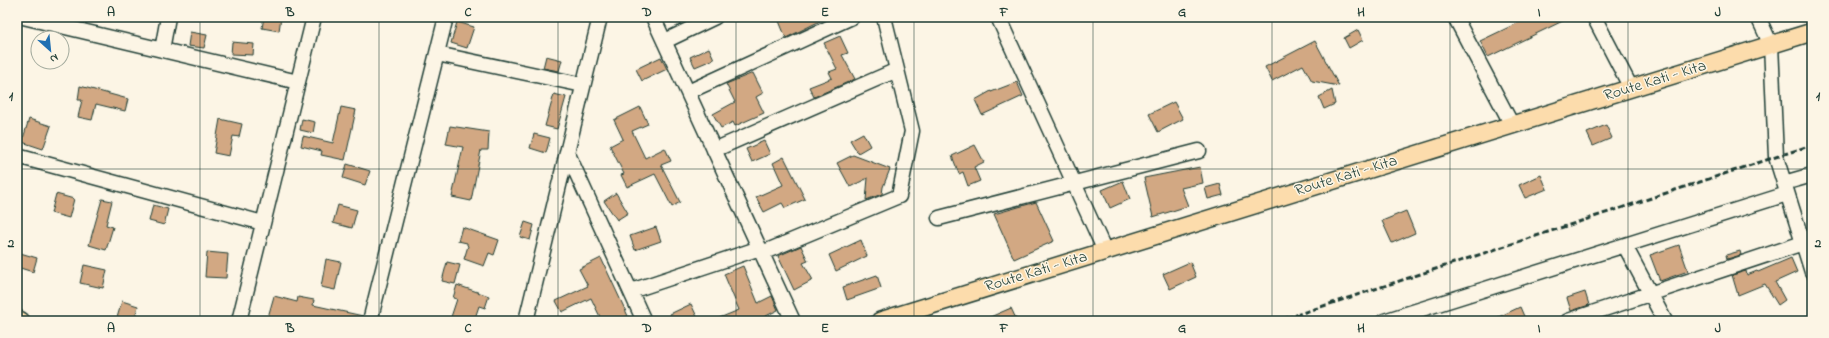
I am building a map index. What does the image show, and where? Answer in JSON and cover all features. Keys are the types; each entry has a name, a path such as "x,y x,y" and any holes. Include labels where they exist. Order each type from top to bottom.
{"main road":[{"name":"Route Kati - Kita","path":"880,321 1812,32"},
{"path":"17,319 21,321"}],"street":[{"path":"23,17 298,82"},
{"path":"162,50 168,17"},
{"path":"239,321 314,17"},
{"path":"370,321 446,17"},
{"path":"526,321 600,17"},
{"path":"653,17 793,321"},
{"path":"665,41 715,17"},
{"path":"688,92 852,17"},
{"path":"631,291 761,251 899,196 912,131 884,17"},
{"path":"998,17 1105,251"},
{"path":"1455,17 1512,124"},
{"path":"1594,17 1631,88"},
{"path":"1758,17 1771,45 1776,157 1812,272"},
{"path":"437,54 583,85"},
{"path":"714,150 897,70"},
{"path":"567,152 644,321"},
{"path":"939,218 1199,152"},
{"path":"17,156 263,223"},
{"path":"1389,320 1625,246 1786,189 1812,175"},
{"path":"1568,321 1803,243"},
{"path":"1625,246 1665,321"}],"building":[{"path":"264,17 281,17 279,31 262,28"},
{"path":"788,17 828,17 786,38 779,21"},
{"path":"1530,17 1571,17 1488,57 1480,41"},
{"path":"457,22 474,27 467,48 451,43"},
{"path":"1358,30 1363,40 1349,48 1344,38"},
{"path":"190,32 207,35 204,48 188,46"},
{"path":"840,36 848,53 842,55 855,79 814,97 809,87 832,78 829,72 837,69 824,43"},
{"path":"1315,41 1339,86 1312,81 1303,65 1272,81 1265,67"},
{"path":"232,42 254,44 253,55 231,54"},
{"path":"709,48 714,59 695,67 690,57"},
{"path":"546,56 562,60 559,71 543,68"},
{"path":"661,57 667,69 642,81 636,69"},
{"path":"753,73 763,93 756,97 764,113 735,126 733,122 721,128 713,114 735,102 726,84"},
{"path":"1017,82 1023,96 982,115 975,100 991,91"},
{"path":"80,86 128,99 125,111 96,104 92,120 78,117 82,100 78,100"},
{"path":"1332,90 1335,104 1324,109 1319,97"},
{"path":"554,94 566,97 557,129 545,126"},
{"path":"1174,102 1183,119 1158,132 1149,114"},
{"path":"341,107 356,110 345,160 321,155 322,151 301,146 303,136 333,143"},
{"path":"640,107 648,124 632,131 645,158 665,148 671,161 661,165 680,202 672,207 655,174 627,187 621,175 624,174 610,146 623,139 614,120"},
{"path":"29,119 51,126 43,149 22,142"},
{"path":"220,119 242,124 239,137 233,136 229,156 214,153"},
{"path":"302,119 315,122 313,133 300,130"},
{"path":"1606,125 1612,138 1593,146 1587,133"},
{"path":"450,126 489,132 488,150 481,150 471,201 452,197 463,147 446,144"},
{"path":"863,133 870,146 858,153 850,140"},
{"path":"534,134 550,138 546,153 530,148"},
{"path":"764,141 770,154 752,162 746,149"},
{"path":"975,145 984,162 974,167 980,181 968,186 963,172 959,174 952,156"},
{"path":"853,155 890,169 882,194 866,200 868,178 850,187 837,163"},
{"path":"784,157 805,199 785,208 782,203 764,212 756,197 783,185 773,163"},
{"path":"347,164 370,171 365,185 343,178"},
{"path":"1200,167 1203,183 1181,188 1188,206 1153,217 1144,178"},
{"path":"1541,175 1547,189 1525,198 1519,185"},
{"path":"1123,181 1130,199 1110,208 1102,190"},
{"path":"1220,184 1223,195 1208,199 1205,188"},
{"path":"616,193 628,213 617,220 604,201"},
{"path":"56,194 74,199 69,218 51,213"},
{"path":"102,199 112,201 106,225 113,227 106,250 89,245"},
{"path":"1036,202 1054,241 1014,259 994,214"},
{"path":"153,205 168,209 164,225 149,221"},
{"path":"338,205 357,210 352,228 333,223"},
{"path":"1406,211 1415,233 1392,243 1382,221"},
{"path":"525,222 534,225 530,240 520,237"},
{"path":"462,227 499,240 494,255 489,253 484,266 464,259 468,246 467,243 458,241"},
{"path":"656,227 661,241 635,250 630,236"},
{"path":"861,240 867,256 836,271 829,255"},
{"path":"1679,245 1688,271 1660,281 1650,255"},
{"path":"801,246 808,261 803,263 813,280 794,290 778,256"},
{"path":"1740,251 1741,255 1727,259 1726,255"},
{"path":"17,252 37,258 33,272 17,267"},
{"path":"207,252 228,254 226,278 205,277"},
{"path":"601,258 628,316 618,321 602,321 591,298 562,312 556,301 588,286 579,269"},
{"path":"1791,258 1797,272 1775,282 1785,300 1778,305 1765,284 1738,295 1732,275 1746,271 1747,275 1757,271 1758,272"},
{"path":"326,259 341,262 335,290 321,287"},
{"path":"447,262 460,265 455,284 442,281"},
{"path":"1190,262 1196,277 1170,289 1163,274"},
{"path":"84,265 107,270 103,288 80,283"},
{"path":"743,266 758,303 772,296 778,310 756,321 712,321 739,310 724,274"},
{"path":"877,275 881,288 847,300 843,287"},
{"path":"457,285 489,296 485,308 479,306 474,321 463,321 451,317 457,299 453,298"},
{"path":"1585,292 1589,305 1571,311 1567,298"},
{"path":"274,296 297,302 298,297 314,300 313,305 363,316 362,321 282,321 268,317"},
{"path":"122,301 138,306 134,321 116,321"},
{"path":"691,304 699,321 674,321 670,314"},
{"path":"1520,307 1526,321 1490,321"},
{"path":"1011,308 1017,321 981,321"}],"railway":[{"path":"1278,321 1812,145"}]}
